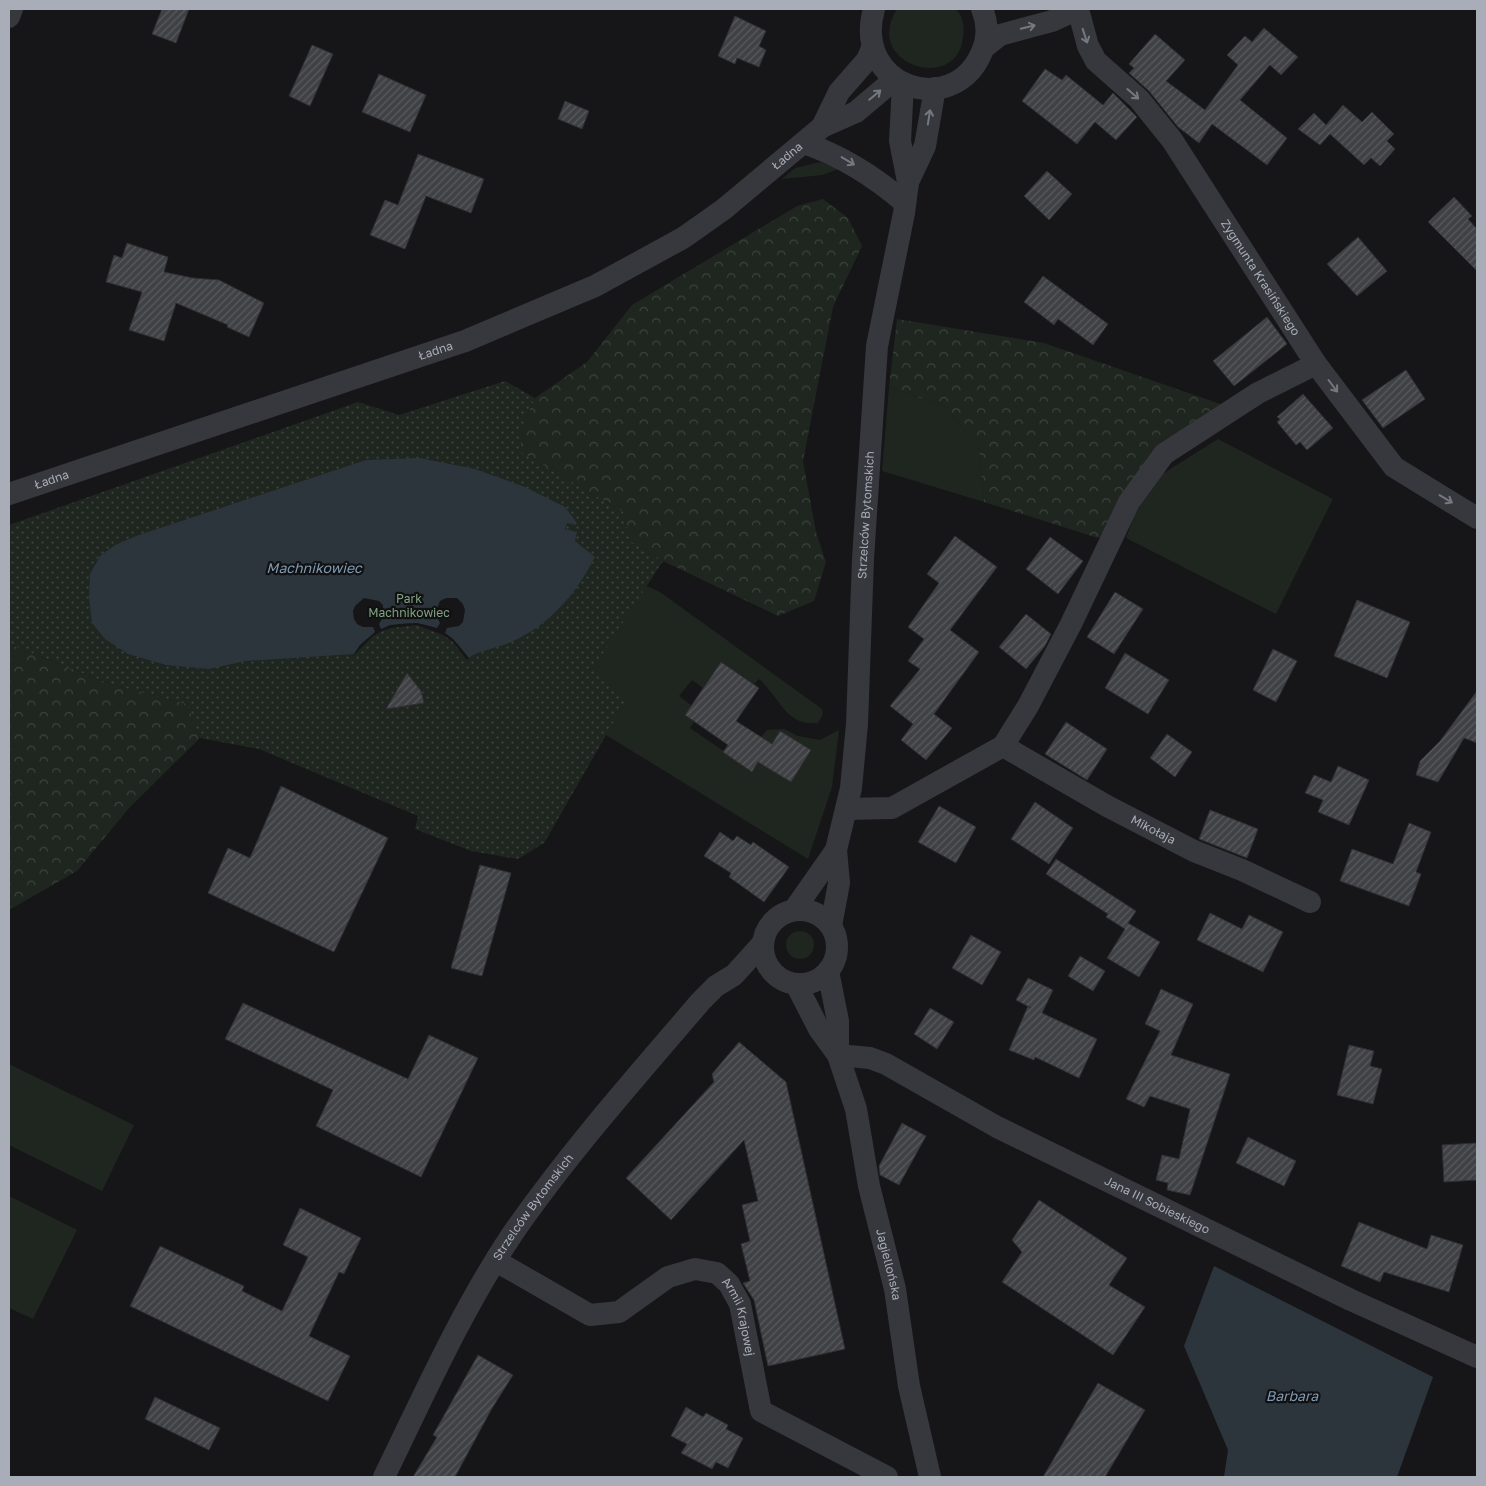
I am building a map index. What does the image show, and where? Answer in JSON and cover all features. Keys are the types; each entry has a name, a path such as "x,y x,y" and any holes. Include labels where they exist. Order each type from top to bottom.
{"street":[{"path":"9,17 12,9"},
{"path":"874,9 870,34 872,48 878,62 899,81 914,88 934,88 958,81 969,72 985,47 1000,35 1052,21 1078,9"},
{"path":"982,9 987,32 985,47"},
{"name":"Zygmunta Krasińskiego","path":"1078,9 1088,46 1096,61 1139,99 1172,140 1316,364 1394,467 1477,518"},
{"name":"Ładna","path":"822,127 840,92 867,60 872,48"},
{"name":"Ładna","path":"9,494 421,356 555,304 643,261 683,238 724,209 822,127 856,112 899,81"},
{"name":"Strzelców Bytomskich","path":"899,81 900,141 907,192"},
{"name":"Strzelców Bytomskich","path":"836,850 851,788 857,724 863,559 878,346 907,192 925,146 934,88"},
{"path":"804,143 839,156 876,179 907,192"},
{"path":"847,809 892,808 1003,746 1028,706 1071,624 1129,502 1164,454 1258,392 1316,364"},
{"name":"Mikołaja","path":"1003,746 1107,806 1194,851 1242,870 1310,902"},
{"path":"794,910 836,850"},
{"path":"734,975 773,974 796,984 813,982 828,971 833,963 837,944 831,926 839,884 836,850"},
{"path":"773,974 764,956 762,944 764,934 773,921 785,912 804,910 814,913 831,926"},
{"name":"Strzelców Bytomskich","path":"384,1477 459,1325 496,1261 555,1175 701,1000 716,986 734,975 762,944"},
{"path":"828,971 838,1020 838,1055"},
{"path":"796,984 819,1029 838,1055"},
{"name":"Jana III Sobieskiego","path":"838,1055 870,1058 886,1064 996,1126 1342,1296 1477,1357"},
{"name":"Jagiellońska","path":"838,1055 856,1109 869,1186 895,1289 909,1386 930,1477"},
{"name":"Armii Krajowej","path":"496,1261 590,1315 619,1312 668,1277 695,1269 717,1273 730,1284 740,1304 761,1411 887,1477"}],"green space":[{"path":"897,9 956,9 962,19 964,30 957,55 945,65 930,68 914,65 901,57 892,45 890,28"},
{"path":"820,162 841,168 823,175 782,179 795,168"},
{"path":"823,199 848,218 862,246 833,307 803,461 816,532 826,562 814,601 778,616 663,561 631,543 623,512 521,452 521,428 535,398 587,362 632,305 797,206"},
{"path":"897,319 1044,343 1226,406 1166,444 1108,534 1098,538 984,502 979,450 948,408 889,387"},
{"name":"Park Machnikowiec","path":"505,381 535,398 521,428 521,452 623,512 631,542 663,561 592,670 625,702 544,843 518,859 471,851 415,829 418,816 259,749 200,738 187,704 113,685 9,644 9,525 358,402 399,415"},
{"path":"889,387 948,408 979,450 984,502 882,471"},
{"path":"1218,439 1333,499 1276,614 1126,538 1134,516 1156,478"},
{"path":"610,570 660,592 822,709 823,714 818,723 807,723 798,720 784,709 759,679 754,684 721,662 703,688 692,680 679,696 691,705 685,715 694,722 690,728 753,771 760,756 759,739 767,730 784,729 798,736 820,740 839,730 832,787 808,859 606,735 544,843"},
{"path":"9,644 113,685 188,704 200,738 130,807 77,871 9,910"},
{"path":"800,931 810,935 814,945 810,955 800,959 790,955 786,945 790,935"},
{"path":"9,1064 134,1125 102,1191 9,1145"},
{"path":"9,1196 77,1230 33,1319 9,1308"}],"water":[{"name":"Machnikowiec","path":"420,458 475,469 525,487 565,507 577,523 575,525 567,523 565,529 577,532 575,541 595,557 588,571 570,596 538,627 511,642 469,658 449,635 432,627 407,623 383,629 372,635 354,654 245,661 209,669 166,665 128,654 105,639 92,623 89,598 90,574 100,556 115,545 139,535 366,460"},
{"name":"Barbara","path":"1214,1266 1433,1377 1397,1477 1224,1477 1228,1450 1184,1346"}],"pier":[{"path":"364,598 379,601 383,605 383,617 379,624 381,629 390,625 417,623 437,628 440,623 435,613 440,601 446,598 457,598 463,604 465,610 463,622 459,626 447,628 445,633 453,639 469,658 467,660 452,641 443,635 417,625 382,631 373,636 352,657 360,645 375,632 373,627 363,627 357,624 354,619 353,611 355,606"}],"building":[{"path":"162,9 189,9 176,43 152,34"},
{"path":"735,16 766,31 759,46 766,50 759,67 737,58 735,64 718,56"},
{"path":"1264,28 1298,57 1281,75 1270,65 1240,100 1287,138 1267,165 1212,124 1199,143 1178,127 1149,91 1129,73 1134,68 1129,64 1155,34 1185,60 1166,81 1205,110 1238,65 1227,55 1245,36 1252,42"},
{"path":"312,45 333,54 310,106 289,96"},
{"path":"1045,69 1062,80 1066,75 1103,105 1113,93 1137,117 1116,140 1095,122 1077,144 1022,101"},
{"path":"379,74 426,95 410,132 362,112"},
{"path":"565,101 589,111 582,129 558,119"},
{"path":"1343,105 1362,122 1372,112 1394,134 1387,141 1395,149 1380,166 1371,158 1364,165 1330,134 1320,145 1298,129 1314,113 1326,125"},
{"path":"418,154 484,179 471,213 426,196 405,249 370,235 385,200 398,205"},
{"path":"1047,171 1072,194 1049,220 1024,196"},
{"path":"1454,197 1472,216 1468,219 1477,229 1477,271 1428,222"},
{"path":"1358,237 1387,271 1357,296 1327,264"},
{"path":"127,243 168,257 164,272 193,278 219,280 264,303 249,337 227,327 228,325 176,303 164,341 129,330 142,292 106,282 114,255 122,258"},
{"path":"1043,276 1108,324 1093,345 1058,319 1054,325 1024,302"},
{"path":"1267,317 1287,344 1234,386 1213,361"},
{"path":"1406,370 1425,399 1383,428 1362,400"},
{"path":"1303,394 1333,428 1307,450 1300,442 1296,445 1277,422 1280,419 1277,417"},
{"path":"955,536 997,567 950,630 979,652 934,714 952,728 926,760 901,740 913,724 890,706 920,669 908,661 924,639 908,627 939,583 927,574"},
{"path":"1050,537 1083,561 1058,594 1026,569"},
{"path":"1115,592 1143,609 1114,654 1087,637"},
{"path":"1357,600 1410,622 1387,678 1334,656"},
{"path":"1026,614 1051,634 1045,646 1026,669 999,647"},
{"path":"1273,649 1297,661 1276,702 1253,690"},
{"path":"1125,653 1169,680 1148,714 1105,688"},
{"path":"721,662 759,688 736,721 772,744 780,731 811,750 791,782 758,762 752,772 723,752 728,745 685,715"},
{"path":"407,673 421,691 424,703 386,709"},
{"path":"1477,691 1477,743 1464,738 1438,782 1416,775 1420,761 1440,741"},
{"path":"1066,722 1107,749 1087,780 1045,754"},
{"path":"1167,734 1192,752 1175,777 1150,758"},
{"path":"1338,766 1369,780 1349,825 1318,812 1323,800 1305,793 1314,775 1331,782"},
{"path":"281,786 388,838 334,952 208,893 228,848 250,858"},
{"path":"1035,802 1073,828 1049,864 1011,839"},
{"path":"939,806 976,827 956,863 918,842"},
{"path":"1210,810 1258,829 1247,858 1199,839"},
{"path":"1409,823 1431,832 1416,872 1421,874 1409,906 1340,881 1352,849 1393,864"},
{"path":"720,832 733,841 737,836 751,845 753,842 789,867 764,902 729,877 731,873 704,856"},
{"path":"1056,859 1136,911 1128,923 1160,942 1139,977 1107,958 1125,929 1106,917 1108,914 1046,874"},
{"path":"480,865 511,873 482,976 451,968"},
{"path":"1210,913 1242,929 1249,915 1283,932 1263,972 1197,940"},
{"path":"971,935 1001,952 982,985 952,968"},
{"path":"1080,956 1105,971 1093,991 1068,976"},
{"path":"1028,978 1053,990 1042,1013 1097,1039 1079,1078 1035,1057 1034,1060 1009,1050 1028,1006 1016,1000"},
{"path":"1161,989 1193,1004 1171,1055 1230,1074 1190,1195 1167,1190 1168,1183 1156,1180 1162,1155 1179,1159 1190,1109 1150,1096 1144,1107 1126,1099 1160,1031 1145,1024"},
{"path":"243,1003 408,1079 429,1035 478,1058 421,1177 316,1126 333,1090 225,1039"},
{"path":"930,1008 954,1022 937,1049 914,1034"},
{"path":"739,1042 786,1082 845,1349 768,1366 754,1300 743,1283 750,1281 741,1244 750,1241 742,1205 758,1201 744,1140 671,1220 626,1178 714,1082 712,1074"},
{"path":"1349,1045 1374,1051 1370,1066 1382,1069 1373,1104 1337,1095"},
{"path":"902,1123 926,1136 899,1185 880,1175 879,1166"},
{"path":"1248,1137 1296,1161 1284,1186 1236,1163"},
{"path":"1477,1143 1477,1180 1444,1182 1442,1145"},
{"path":"1039,1200 1127,1258 1109,1285 1145,1307 1113,1355 1002,1282 1022,1252 1012,1240"},
{"path":"300,1208 361,1238 344,1274 339,1272 309,1336 350,1356 328,1401 130,1306 160,1246 244,1286 242,1291 282,1311 308,1257 283,1245"},
{"path":"1359,1222 1427,1249 1431,1235 1463,1245 1449,1292 1384,1272 1380,1282 1341,1266"},
{"path":"478,1355 513,1375 491,1410 455,1477 413,1477 437,1437 433,1435"},
{"path":"1098,1383 1145,1410 1105,1477 1043,1477"},
{"path":"155,1397 220,1428 209,1450 145,1419"},
{"path":"686,1407 703,1417 706,1413 728,1425 726,1429 743,1438 728,1468 716,1462 712,1469 681,1453 687,1444 671,1436"}]}
